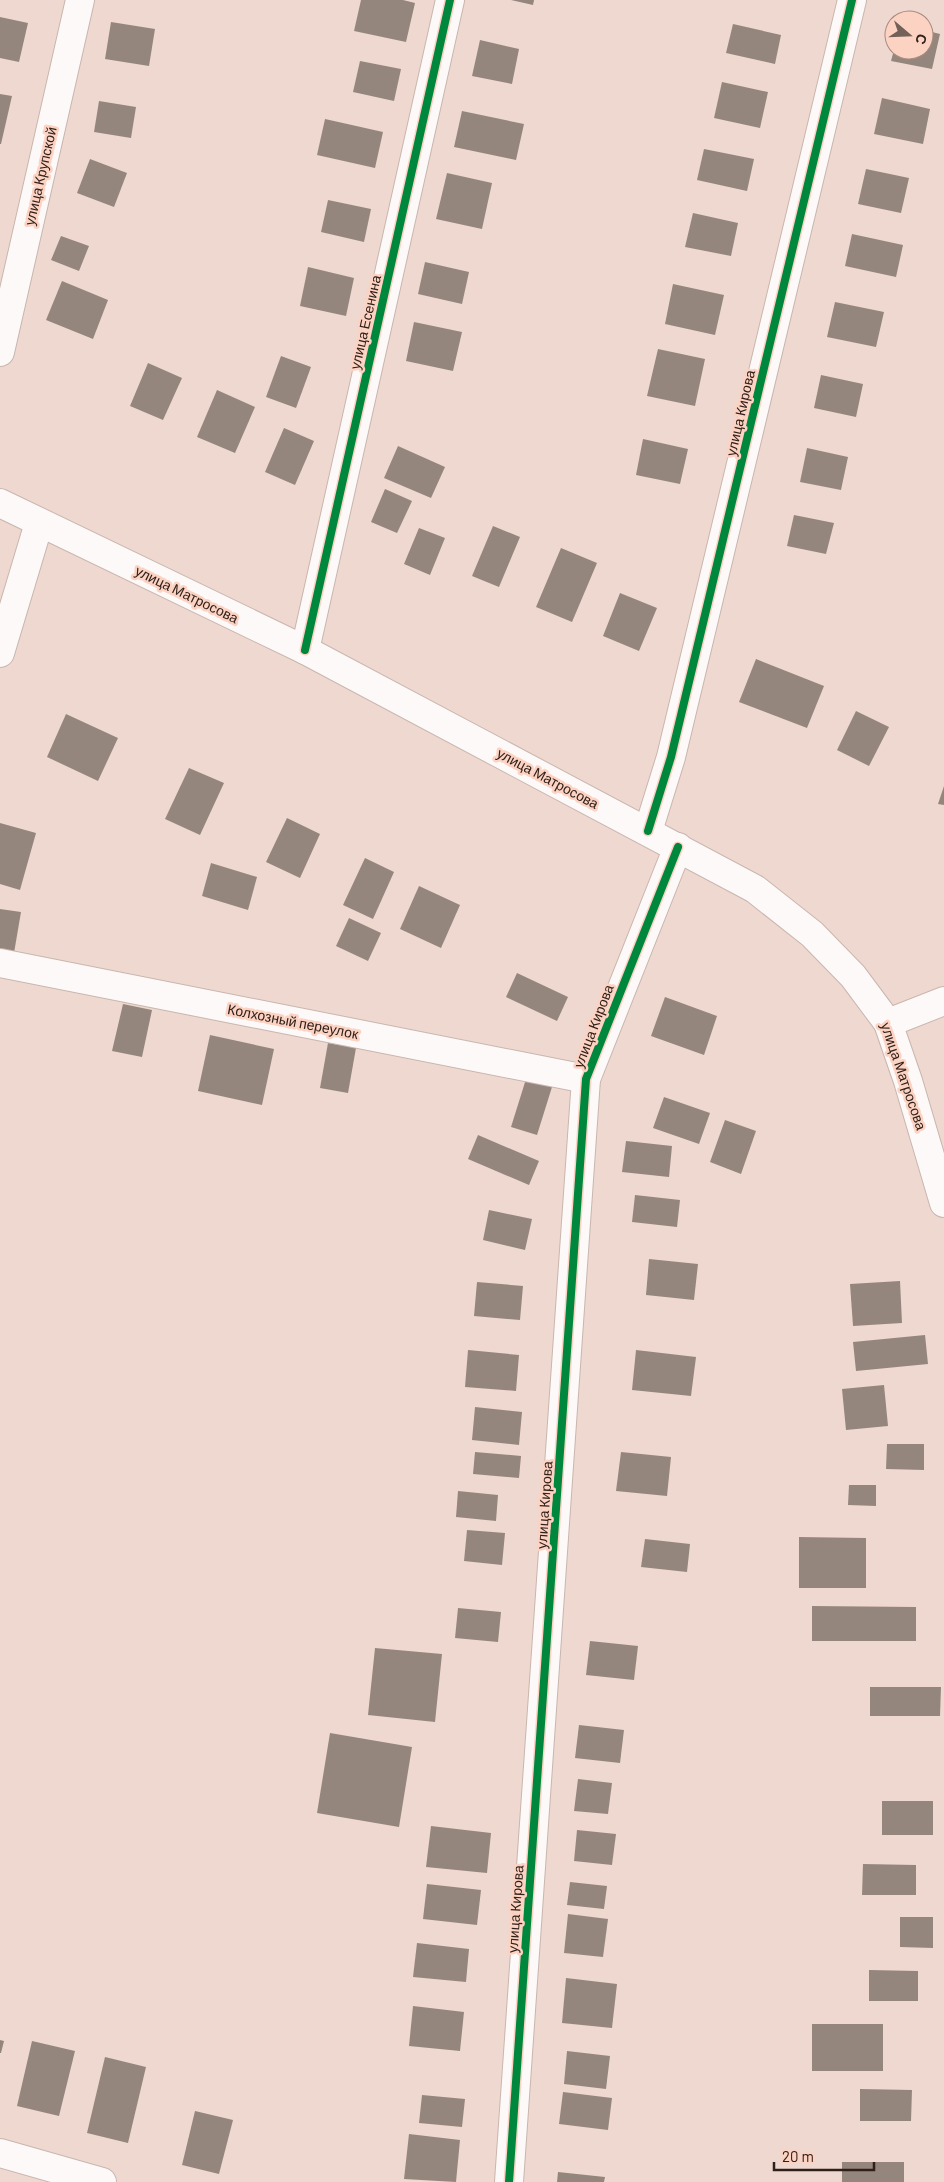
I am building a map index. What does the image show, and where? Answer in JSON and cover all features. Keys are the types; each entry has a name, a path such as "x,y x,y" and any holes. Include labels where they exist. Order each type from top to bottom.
{"street":[{"name":"улица Крупской","path":"0,352 80,0"},
{"name":"улица Есенина","path":"305,650 450,0"},
{"name":"улица Кирова","path":"648,831 671,757 852,0"},
{"name":"улица Матросова","path":"0,504 305,650 755,889 812,934 853,976 888,1023 908,1081 944,1203"},
{"path":"0,653 39,522"},
{"name":"улица Кирова","path":"509,2182 586,1079 678,847"},
{"name":"Колхозный переулок","path":"0,963 586,1079"},
{"path":"888,1023 944,1001"},
{"path":"0,2153 102,2182"}],"building":[{"path":"361,0 403,0 415,3 406,42 354,31"},
{"path":"511,0 534,0 533,5"},
{"path":"0,17 28,23 19,62 0,58"},
{"path":"111,22 155,29 149,66 105,59"},
{"path":"733,24 781,35 775,64 726,53"},
{"path":"934,32 940,34 932,69 891,61 934,60"},
{"path":"480,40 519,49 512,84 472,76"},
{"path":"360,61 401,69 394,101 353,92"},
{"path":"722,82 768,92 760,128 714,118"},
{"path":"0,94 12,96 1,144 0,144"},
{"path":"882,98 930,109 923,144 874,134"},
{"path":"99,101 136,107 131,138 94,132"},
{"path":"462,111 524,124 516,160 454,147"},
{"path":"325,119 383,132 375,168 317,155"},
{"path":"704,149 754,159 747,191 697,180"},
{"path":"90,159 127,173 114,207 77,193"},
{"path":"866,169 909,178 901,213 858,204"},
{"path":"447,173 492,183 482,229 436,219"},
{"path":"328,200 371,209 364,242 321,232"},
{"path":"693,213 738,223 731,256 685,247"},
{"path":"852,234 903,245 896,277 845,266"},
{"path":"61,236 89,246 79,271 51,260"},
{"path":"425,262 469,272 462,304 418,294"},
{"path":"308,267 354,278 346,316 300,306"},
{"path":"62,281 108,300 93,339 46,320"},
{"path":"673,284 724,295 715,335 665,324"},
{"path":"835,302 884,312 876,347 827,337"},
{"path":"414,322 462,332 453,371 406,361"},
{"path":"658,349 705,359 695,406 647,396"},
{"path":"281,356 311,367 296,408 266,397"},
{"path":"148,363 182,378 163,420 130,406"},
{"path":"821,375 863,384 856,417 814,408"},
{"path":"217,390 255,407 235,453 197,437"},
{"path":"284,428 314,441 295,485 265,472"},
{"path":"643,439 688,449 680,484 636,475"},
{"path":"398,446 445,467 431,498 384,478"},
{"path":"807,448 848,457 841,490 800,482"},
{"path":"385,489 412,501 397,533 371,522"},
{"path":"794,515 834,523 826,554 787,546"},
{"path":"493,526 520,537 499,587 472,576"},
{"path":"419,528 445,538 430,575 404,564"},
{"path":"561,548 597,563 572,622 536,607"},
{"path":"620,593 657,608 639,651 603,636"},
{"path":"756,659 824,686 807,728 739,702"},
{"path":"856,711 889,727 869,766 837,750"},
{"path":"66,714 118,738 98,781 47,757"},
{"path":"189,768 224,783 200,835 165,819"},
{"path":"944,786 944,805 938,804"},
{"path":"287,818 320,834 300,878 266,862"},
{"path":"0,823 36,833 20,890 0,884"},
{"path":"365,858 394,872 373,919 343,905"},
{"path":"211,863 257,877 248,910 202,896"},
{"path":"419,886 460,905 441,948 400,929"},
{"path":"0,909 21,912 14,953 0,950"},
{"path":"349,918 381,933 368,961 336,946"},
{"path":"517,973 568,997 557,1021 506,997"},
{"path":"665,997 717,1016 704,1055 651,1036"},
{"path":"123,1004 152,1010 142,1057 112,1051"},
{"path":"210,1035 274,1049 262,1105 198,1091"},
{"path":"328,1043 356,1048 348,1093 320,1088"},
{"path":"526,1079 552,1087 537,1135 511,1127"},
{"path":"664,1097 710,1113 699,1144 653,1128"},
{"path":"725,1120 756,1131 741,1174 710,1162"},
{"path":"478,1135 539,1161 529,1185 468,1159"},
{"path":"626,1141 672,1146 669,1177 622,1172"},
{"path":"635,1195 680,1200 677,1227 632,1222"},
{"path":"489,1210 532,1219 525,1250 483,1240"},
{"path":"649,1259 698,1264 694,1300 646,1295"},
{"path":"900,1281 902,1323 853,1326 850,1284"},
{"path":"477,1282 523,1286 520,1320 474,1316"},
{"path":"925,1335 928,1364 856,1371 853,1342"},
{"path":"468,1350 519,1355 516,1391 465,1387"},
{"path":"636,1350 696,1357 691,1396 632,1390"},
{"path":"884,1385 888,1426 846,1430 842,1389"},
{"path":"475,1407 522,1412 519,1445 472,1440"},
{"path":"887,1444 924,1444 924,1470 886,1469"},
{"path":"475,1452 521,1456 519,1478 473,1474"},
{"path":"621,1452 671,1457 667,1496 616,1491"},
{"path":"849,1485 876,1485 876,1506 848,1505"},
{"path":"458,1491 498,1495 496,1521 456,1517"},
{"path":"467,1530 505,1533 502,1565 464,1561"},
{"path":"799,1537 866,1538 866,1588 799,1588"},
{"path":"645,1539 690,1544 687,1572 641,1567"},
{"path":"812,1606 916,1607 916,1641 812,1641"},
{"path":"458,1608 501,1612 498,1642 455,1638"},
{"path":"590,1641 638,1646 634,1680 586,1675"},
{"path":"375,1648 442,1654 435,1722 368,1715"},
{"path":"870,1687 941,1687 940,1716 870,1716"},
{"path":"579,1725 624,1730 620,1763 575,1758"},
{"path":"330,1733 412,1747 399,1827 317,1813"},
{"path":"578,1779 612,1783 608,1814 574,1811"},
{"path":"882,1801 933,1801 933,1835 882,1835"},
{"path":"431,1826 491,1833 487,1873 426,1867"},
{"path":"577,1830 616,1834 612,1865 574,1861"},
{"path":"863,1864 916,1865 916,1895 862,1895"},
{"path":"570,1882 607,1886 604,1909 567,1905"},
{"path":"427,1884 481,1890 477,1925 423,1919"},
{"path":"568,1914 608,1919 603,1957 564,1953"},
{"path":"900,1917 933,1917 933,1948 900,1947"},
{"path":"417,1943 469,1949 466,1982 413,1977"},
{"path":"869,1970 918,1971 918,2001 869,2001"},
{"path":"566,1978 617,1984 612,2028 562,2023"},
{"path":"413,2006 464,2012 460,2051 409,2046"},
{"path":"812,2024 883,2024 883,2071 812,2071"},
{"path":"0,2040 4,2041 1,2053 0,2053"},
{"path":"32,2041 75,2051 59,2116 17,2106"},
{"path":"567,2051 610,2056 606,2089 564,2084"},
{"path":"105,2057 146,2067 128,2143 87,2133"},
{"path":"860,2089 912,2090 911,2121 860,2121"},
{"path":"563,2092 612,2098 608,2130 559,2124"},
{"path":"422,2095 465,2099 462,2127 419,2123"},
{"path":"195,2111 233,2120 219,2174 182,2165"},
{"path":"409,2134 460,2140 456,2182 404,2179"},
{"path":"842,2162 904,2162 904,2182 842,2182"},
{"path":"558,2172 605,2177 604,2182 557,2182"}],"cycle path":[{"path":"305,650 450,0"},
{"path":"648,831 671,757 852,0"},
{"path":"509,2182 586,1079 678,847"}]}
